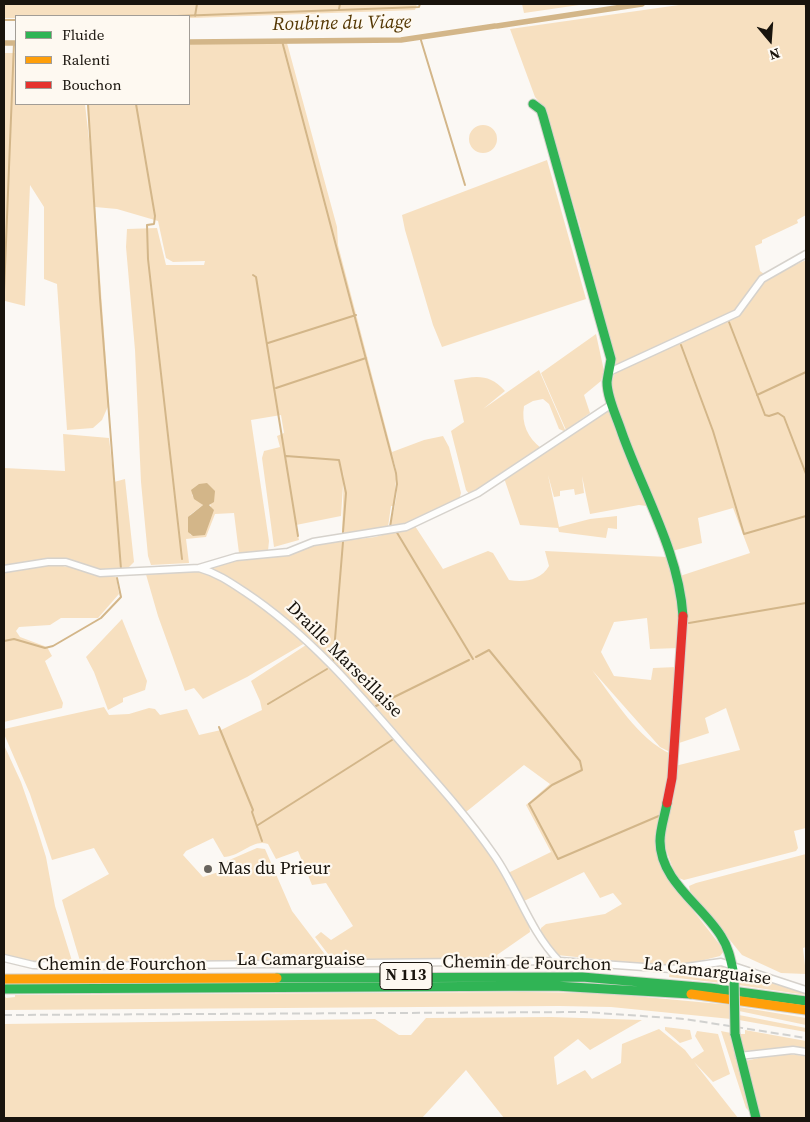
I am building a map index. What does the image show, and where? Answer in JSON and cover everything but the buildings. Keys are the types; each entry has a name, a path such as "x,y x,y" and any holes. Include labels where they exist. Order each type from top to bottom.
{"main road":[{"path":"533,104 541,110 544,116 568,199 610,359 608,383 612,404 634,466 669,552 682,598 684,625 672,778 660,841 666,866 678,885 720,934 734,965 735,1034 756,1118"},
{"name":"La Camarguaise","path":"4,979 550,976 606,978 709,986 806,1001"},
{"name":"La Camarguaise","path":"4,989 555,986 688,994 806,1010"}],"street":[{"path":"609,372 737,313 762,279 806,254"},
{"path":"199,568 236,557 288,552 313,542 406,527 435,516 478,493 612,404"},
{"name":"Draille Marseillaise","path":"4,569 48,562 66,562 100,574 199,568 214,572 286,622 365,701 460,809 495,856 534,930 558,961"},
{"name":"Chemin de Fourchon","path":"4,958 33,965 78,966 558,961 672,969 721,962 806,990"},
{"path":"739,1056 786,1050 806,1052"}],"shaded area":[{"path":"4,4 417,4 415,10 193,18 190,18 190,15 15,15 15,18 4,18"},
{"path":"522,4 586,4 524,13"},
{"path":"686,4 806,4 806,215 797,220 798,223 762,240 762,243 755,246 760,271 764,274 736,311 616,365 579,223 543,106 535,97 510,29"},
{"path":"287,43 337,227 338,245 392,452 424,440 443,436 449,447 461,493 459,500 405,525 390,528 396,502 397,485 396,468 393,459 396,479 394,506 391,506 388,527 342,534 344,470 341,516 296,525 299,540 274,547 262,458 264,451 280,447 277,436 284,433 281,415 251,420 269,541 268,551 239,553 234,513 215,514 206,537 186,539 189,563 151,565 148,556 141,482 135,350 126,247 127,229 157,228 166,265 204,265 205,261 173,262 166,258 158,221 117,209 95,207 109,404 102,420 93,428 67,430 57,284 44,279 44,207 30,185 25,306 5,301 4,323 4,53 15,53 15,105 85,105 91,157 87,105 190,105 190,44","holes":["207,483 211,509 190,535 190,515 203,505 192,495"]},
{"path":"483,125 493,129 497,139 493,149 483,153 473,149 469,139 473,129"},
{"path":"547,160 586,299 442,347 433,325 402,215"},
{"path":"806,260 806,828 794,831 798,848 796,851 684,880 676,877 664,844 675,766 740,750 726,708 705,718 709,733 676,744 686,638 684,596 680,576 750,553 733,508 698,518 702,543 672,551 615,403 611,383 615,373 740,314 766,281"},
{"path":"596,334 604,371 601,381 584,395 590,413 566,430 541,373"},
{"path":"539,370 566,432 559,429 549,404 543,399 533,401 524,406 523,413 526,430 532,440 541,448 470,495 466,490 451,431 464,422 454,380 482,377 493,381 505,391 483,409"},
{"path":"609,408 647,506 639,505 590,514 582,476 584,493 575,495 574,489 560,491 560,496 554,497 548,475 559,527 590,519 617,516 617,529 608,528 606,538 559,532 558,528 520,525 504,478 528,464"},
{"path":"63,434 109,438 114,482 125,479 134,562 127,569 99,571 58,558 4,566 4,468 65,471"},
{"path":"207,483 215,491 214,502 209,505 214,510 205,535 193,536 188,532 188,517 203,505 194,499 191,490 199,484"},
{"path":"415,526 443,569 488,551 493,553 509,580 515,581 526,581 546,571 549,566 545,551 668,557 678,593 679,648 650,649 647,618 614,622 601,652 614,676 651,680 653,668 677,667 672,753 660,747 592,670 637,728 648,739 659,747 671,754 659,856 665,874 724,951 720,956 680,966 663,966 557,955 541,934 541,928 546,924 605,914 622,904 613,893 600,898 584,872 524,901 508,873 551,852 526,805 550,784 524,765 466,812 376,707 313,641 288,619 208,568 232,561 287,554 316,544 375,537"},
{"path":"44,564 116,577 119,594 98,618 61,618 50,625 19,627 16,631 20,637 47,647 52,656 45,661 63,703 62,708 4,722 4,571"},
{"path":"193,568 223,580 253,599 305,643 247,677 203,699 194,688 185,691 158,616 145,571"},
{"path":"122,619 147,681 145,690 123,698 123,702 108,710 94,672 86,657"},
{"path":"306,645 370,708 433,780 492,855 529,922 530,932 497,955 498,960 336,959 328,954 315,937 321,932 331,940 353,926 326,883 312,885 298,851 276,859 268,844 262,843 224,857 213,838 186,851 183,855 203,877 228,869 227,861 257,848 265,849 292,911 327,957 324,962 80,961 62,900 109,874 94,848 52,860 30,794 4,734 4,729 104,707 109,715 129,714 149,708 155,709 160,715 187,709 199,735 221,730 262,710 251,681"},
{"path":"4,745 21,782 36,825 46,857 55,906 73,964 14,960 4,956"},
{"path":"806,854 806,947 803,948 806,974 781,973 742,955 690,891 689,886 696,883"},
{"path":"727,967 730,970 730,984 669,977 670,972"},
{"path":"741,971 806,993 806,995 738,985 738,975"},
{"path":"602,993 731,1005 731,1019 611,1007 559,1006 4,1010 4,995 6,998 15,997 15,995"},
{"path":"739,1007 806,1018 806,1025 739,1011"},
{"path":"739,1015 806,1028 806,1032 739,1020"},
{"path":"551,1017 642,1020 590,1050 578,1039 554,1057 557,1085 585,1070 592,1079 621,1063 622,1044 659,1029 685,1050 692,1059 704,1051 695,1036 697,1031 718,1034 730,1074 713,1082 694,1062 738,1118 504,1118 466,1070 422,1118 4,1118 4,1024 375,1019 399,1035 411,1035 426,1018"},
{"path":"665,1027 690,1030 692,1039 680,1043 665,1030"},
{"path":"745,1030 806,1041 806,1048 745,1051 742,1050 739,1034 745,1034"},
{"path":"721,1031 731,1033 750,1112 746,1108"},
{"path":"781,1053 805,1056 806,1118 761,1118 745,1061"}],"waterway":[{"path":"195,16 197,4"},
{"path":"339,9 340,4"},
{"path":"190,16 419,7 420,4"},
{"name":"Roubine du Viage","path":"497,26 642,4"},
{"path":"805,4 806,8"},
{"path":"4,20 15,20"},
{"name":"Roubine du Viage","path":"190,42 401,40 495,26"},
{"path":"420,37 465,185"},
{"path":"282,41 396,473 397,484 390,527"},
{"name":"Roubine du Viage","path":"4,43 15,43"},
{"path":"4,292 14,43"},
{"path":"88,105 100,298 121,569"},
{"path":"136,105 155,216 154,224 147,225 148,259 182,559"},
{"path":"253,275 256,277 298,536"},
{"path":"268,343 356,315"},
{"path":"729,322 765,415 769,416 778,413 784,417 806,474"},
{"path":"681,345 713,431 744,534 806,516"},
{"path":"276,388 366,358"},
{"path":"757,395 806,372"},
{"path":"286,456 339,460 346,493 343,532"},
{"path":"396,531 473,659"},
{"path":"333,663 343,542"},
{"path":"4,641 14,639 45,648 53,646 101,618 121,597 117,578"},
{"path":"689,623 806,603"},
{"path":"476,657 489,650 580,761 582,770 552,785 529,804 558,859 661,815"},
{"path":"376,706 469,660"},
{"path":"268,704 327,669"},
{"path":"219,727 253,810 252,812 262,841"},
{"path":"258,825 392,740"}],"railway":[{"path":"4,1015 584,1012 685,1019 806,1038"}],"traffic: fast":[{"path":"533,104 541,110 543,116 611,359 607,382 610,401 630,455 659,523 675,569 683,616"},
{"path":"667,803 660,841 662,855 667,868 683,892 721,936 728,950 734,975"},
{"path":"734,975 735,1034"},
{"path":"277,978 582,977 710,988 806,1001"},
{"path":"4,989 555,986 691,994"},
{"path":"735,1034 756,1118"}],"traffic: slow":[{"path":"4,979 277,978"},
{"path":"691,994 806,1010"}],"traffic: jam":[{"path":"667,803 672,778 683,616"}],"place":[{"name":"Mas du Prieur","path":"208,869"}]}
